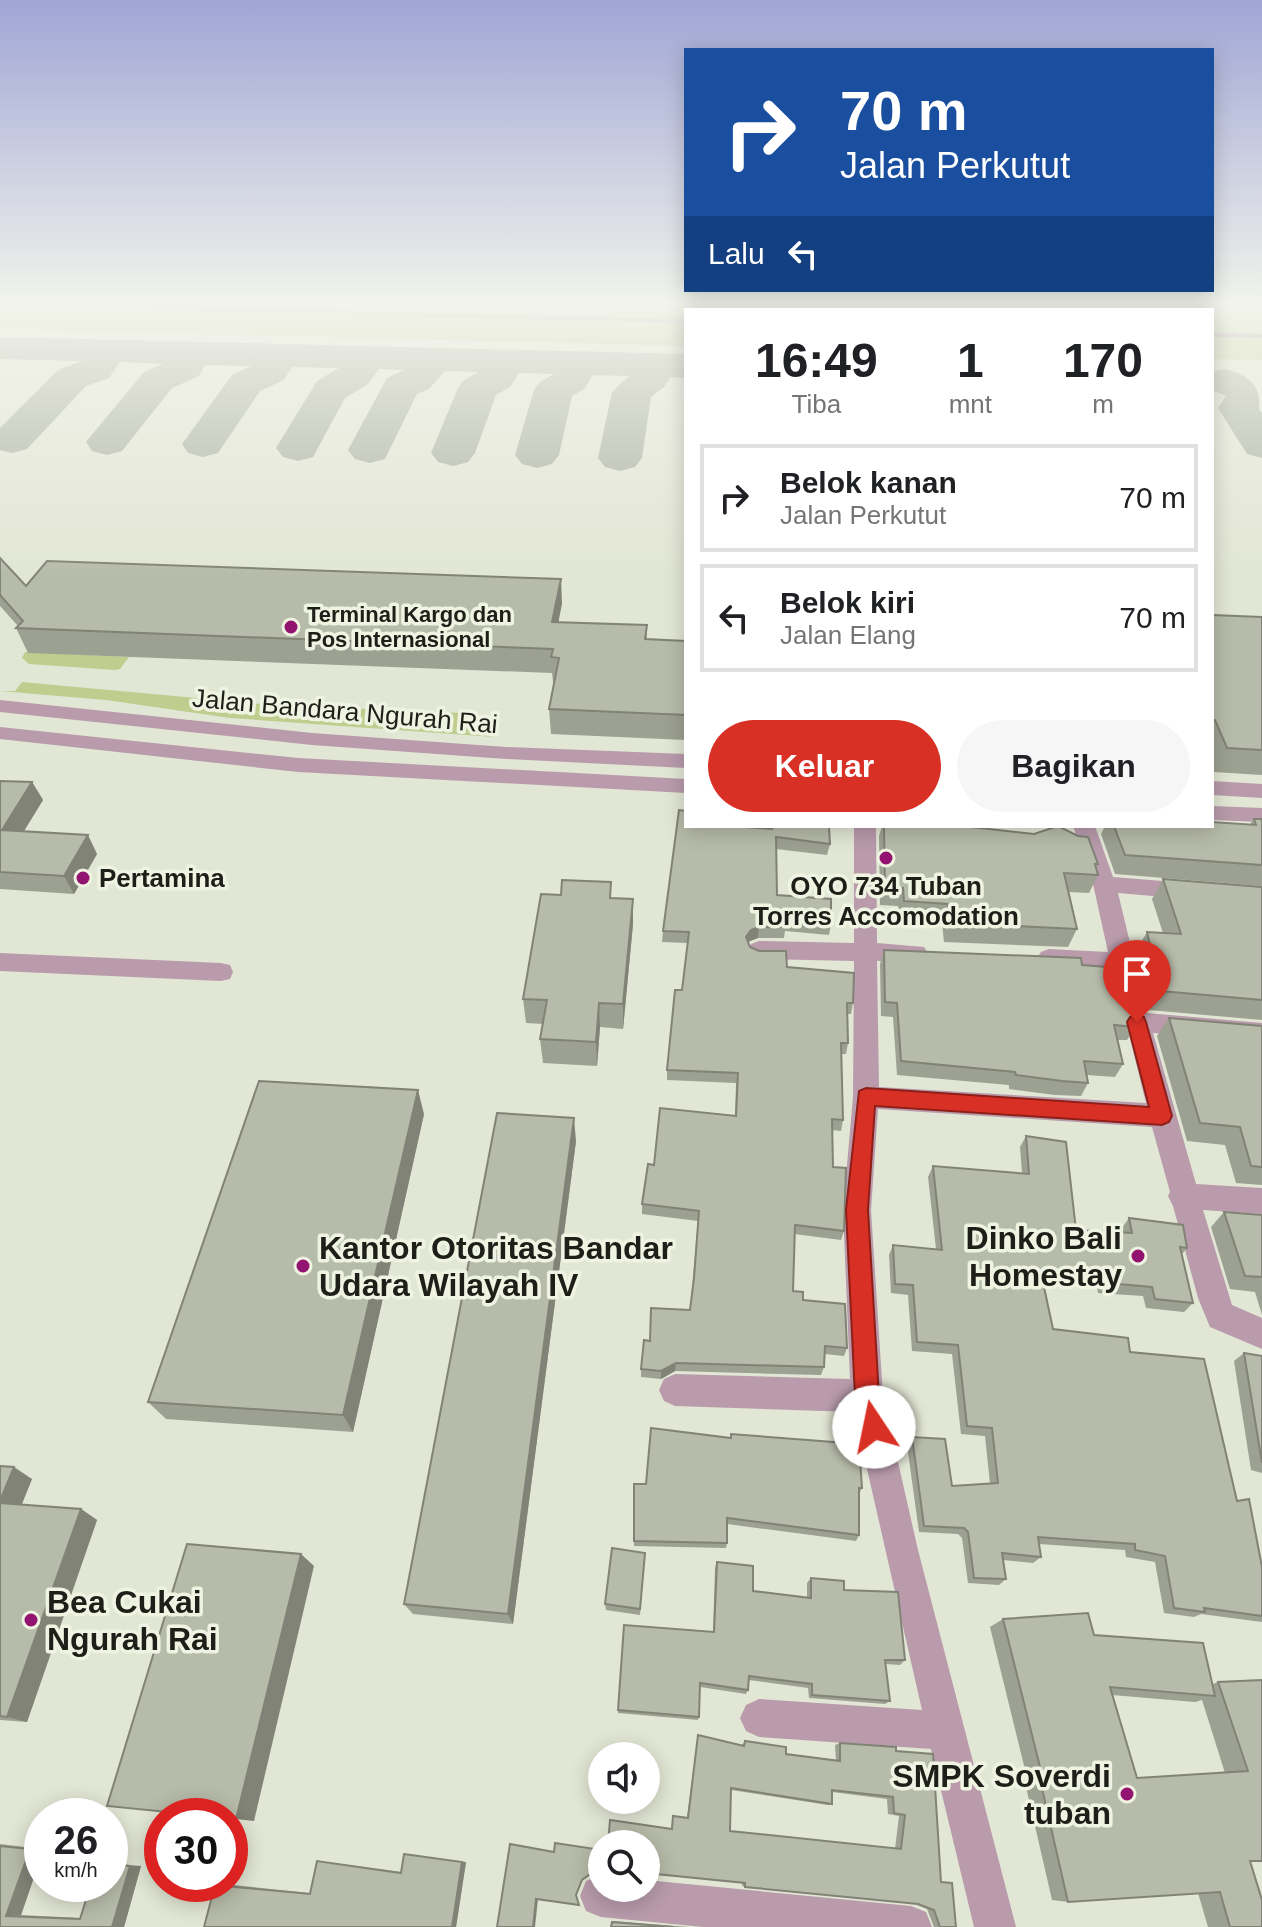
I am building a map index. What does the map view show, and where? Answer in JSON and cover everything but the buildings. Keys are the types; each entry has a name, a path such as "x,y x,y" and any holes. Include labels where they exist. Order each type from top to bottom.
{"street":[{"name":"Jalan Bandara Ngurah Rai","path":"0,706 312,739 506,753 684,761"},
{"path":"66,739 84,715"},
{"name":"Jalan Bandara Ngurah Rai","path":"0,733 298,765 684,786"},
{"path":"1214,788 1262,791"},
{"path":"1214,813 1262,815"},
{"path":"865,828 866,1097 857,1210 867,1396 995,1927"},
{"path":"1073,828 1104,884 1182,1196 1213,1298 1221,1316 1262,1334"},
{"path":"1104,884 1215,893"},
{"path":"759,950 940,954"},
{"path":"1031,958 1122,962"},
{"path":"0,962 221,972"},
{"path":"1137,1022 1262,1033"},
{"path":"866,1097 1162,1116"},
{"path":"1182,1196 1262,1201"},
{"path":"675,1390 867,1396"},
{"path":"759,1718 946,1731"},
{"path":"660,1902 911,1927"}],"green space":[{"path":"25,652 129,657 120,669 115,670 29,664 22,658"},
{"path":"22,682 273,705 462,713 487,720 494,737 230,718 106,700 0,691 15,691"}],"taxiway":[{"path":"12,440 55,396"},
{"path":"107,442 145,396"},
{"path":"203,444 237,396"},
{"path":"298,448 327,396"},
{"path":"370,450 396,396"},
{"path":"453,453 475,396"},
{"path":"537,455 552,396"},
{"path":"620,458 631,396"},
{"path":"1246,396 1238,408 1262,445"}],"place":[{"name":"Terminal Kargo dan Pos Internasional","path":"291,627"},
{"name":"OYO 734 Tuban Torres Accomodation","path":"886,858"},
{"name":"Pertamina","path":"83,878"},
{"name":"Dinko Bali Homestay","path":"1138,1256"},
{"name":"Kantor Otoritas Bandar Udara Wilayah IV","path":"303,1266"},
{"name":"Bea Cukai Ngurah Rai","path":"31,1620"},
{"name":"SMPK Soverdi tuban","path":"1127,1794"}],"route":[{"path":"874,1427 867,1396 857,1210 866,1097 1162,1116 1137,1022"}]}
